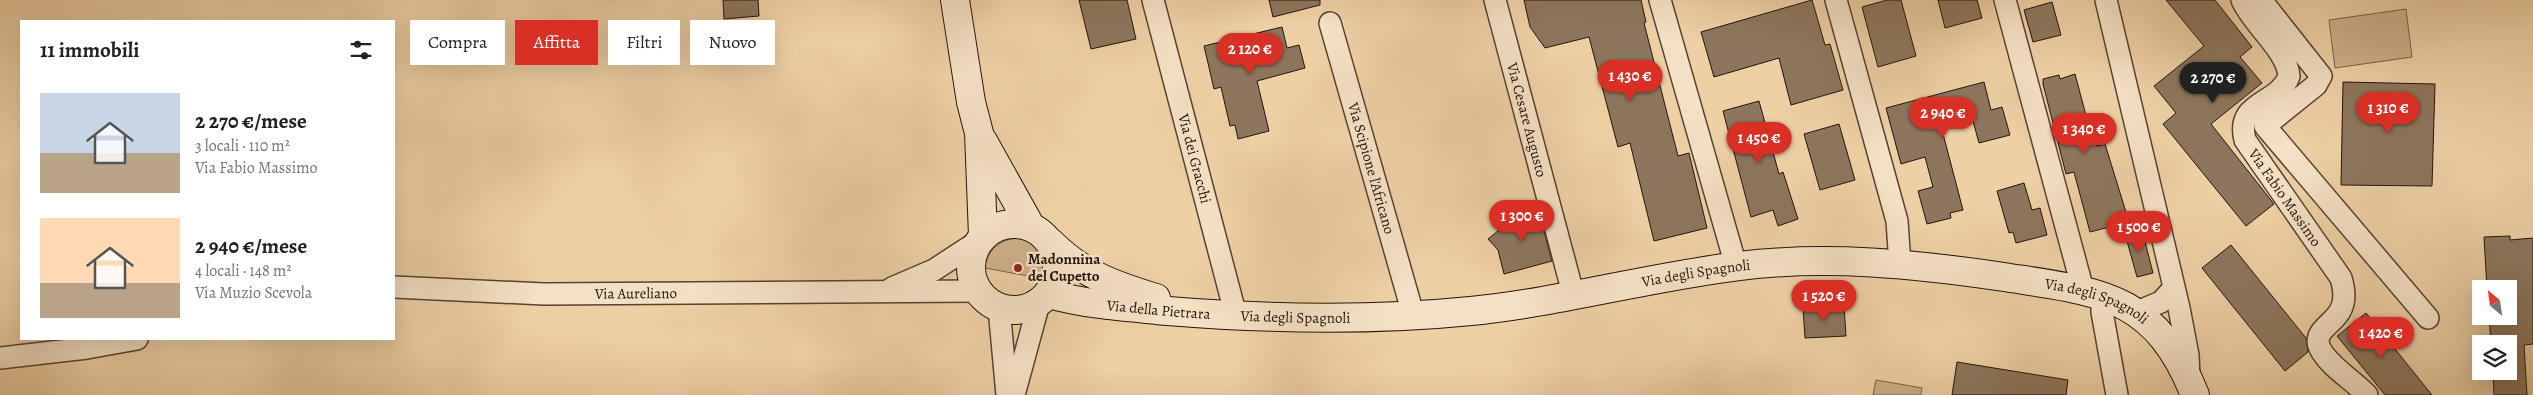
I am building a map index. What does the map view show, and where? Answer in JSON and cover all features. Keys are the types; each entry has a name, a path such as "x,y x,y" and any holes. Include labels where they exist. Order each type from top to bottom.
{"street":[{"name":"Via della Pietrara","path":"955,0 970,93 979,133 982,238"},
{"name":"Via dei Gracchi","path":"1153,0 1223,315"},
{"name":"Via Cesare Augusto","path":"1495,0 1574,297"},
{"path":"1660,0 1736,266"},
{"path":"1836,0 1897,221 1900,264"},
{"path":"2005,0 2093,292 2102,312 2117,395"},
{"path":"2106,0 2186,341 2192,387"},
{"name":"Via Fabio Massimo","path":"2242,0 2248,12 2287,63 2289,76 2280,89 2254,108 2245,118 2243,125 2245,140 2341,278 2344,286 2340,311 2321,332 2318,344 2328,359 2367,395"},
{"path":"2261,0 2321,76 2316,85 2265,126 2428,318"},
{"name":"Via Scipione l'Africano","path":"1330,23 1414,314"},
{"name":"Via della Pietrara","path":"979,133 1040,234 1067,258 1089,274 1119,287 1223,315"},
{"path":"1014,395 1044,298 1056,281 1058,267 1056,253 1040,234 1019,224 1006,224 994,229 982,238 971,260 972,276 977,291 987,301 999,308 1017,311 1044,298"},
{"name":"Via Aureliano","path":"880,292 934,270 982,238"},
{"name":"Via degli Spagnoli","path":"1223,315 1414,314 1473,311 1574,297 1736,266 1800,262 1900,264 1957,270 2093,292 2137,312 2158,331 2172,348 2192,387"},
{"name":"Via Aureliano","path":"395,287 536,294 977,291"},
{"path":"2137,312 2161,302 2173,289"},
{"name":"Via della Pietrara","path":"1044,298 1223,315"},
{"path":"999,308 1007,395"},
{"path":"0,358 87,348 131,340"}],"shaded area":[{"path":"2406,9 2412,57 2335,68 2329,20"},
{"path":"1018,238 1031,244 1040,253 1045,264 1044,279 985,268 986,261 992,251 1000,243"},
{"path":"1876,380 1922,388 1921,395 1873,395"}],"building":[{"path":"723,0 758,0 759,16 724,19"},
{"path":"1079,0 1127,0 1136,39 1091,49"},
{"path":"1269,0 1320,0 1320,5 1273,17"},
{"path":"1524,0 1641,0 1646,22 1644,23 1678,156 1689,153 1707,228 1654,241 1630,143 1618,147 1589,37 1545,48 1530,27"},
{"path":"1812,0 1825,45 1830,44 1843,90 1791,105 1779,58 1714,77 1701,32"},
{"path":"1887,0 1901,0 1916,56 1878,67 1862,7"},
{"path":"1938,0 1977,0 1982,18 1945,28"},
{"path":"2166,0 2215,0 2252,47 2240,57 2262,83 2211,124 2274,204 2246,226 2163,124 2176,113 2154,86 2204,46"},
{"path":"2052,2 2061,35 2033,42 2024,10"},
{"path":"1282,27 1287,48 1299,45 1305,68 1257,81 1269,131 1238,139 1235,125 1230,126 1221,87 1214,89 1204,46"},
{"path":"2075,74 2089,127 2092,127 2097,146 2105,144 2129,222 2090,232 2074,172 2066,174 2043,84 2043,79 2059,75 2060,79"},
{"path":"1984,82 1991,110 2002,107 2010,135 1979,143 1973,121 1942,130 1963,210 1950,213 1951,218 1927,224 1918,191 1933,187 1925,157 1901,164 1886,108"},
{"path":"2343,82 2435,84 2432,186 2341,185"},
{"path":"1759,101 1779,174 1783,172 1798,219 1778,226 1773,210 1751,217 1723,111"},
{"path":"1839,124 1855,180 1820,190 1804,134"},
{"path":"2024,183 2032,210 2040,208 2047,235 2016,243 2013,232 2009,233 1997,191"},
{"path":"1531,204 1539,213 1552,261 1504,274 1498,250 1488,239"},
{"path":"2142,230 2153,273 2137,277 2125,234"},
{"path":"2510,236 2510,240 2533,238 2533,344 2524,345 2527,395 2494,395 2493,380 2517,380 2517,335 2490,335 2490,325 2518,325 2518,280 2486,280 2484,237"},
{"path":"2231,245 2306,338 2308,352 2285,371 2202,268"},
{"path":"1844,306 1846,336 1805,338 1803,308"},
{"path":"2366,313 2432,395 2385,395 2337,336"},
{"path":"1957,362 2068,380 2066,395 1952,395"}],"place":[{"name":"Madonnina del Cupetto","path":"1018,268"}]}
